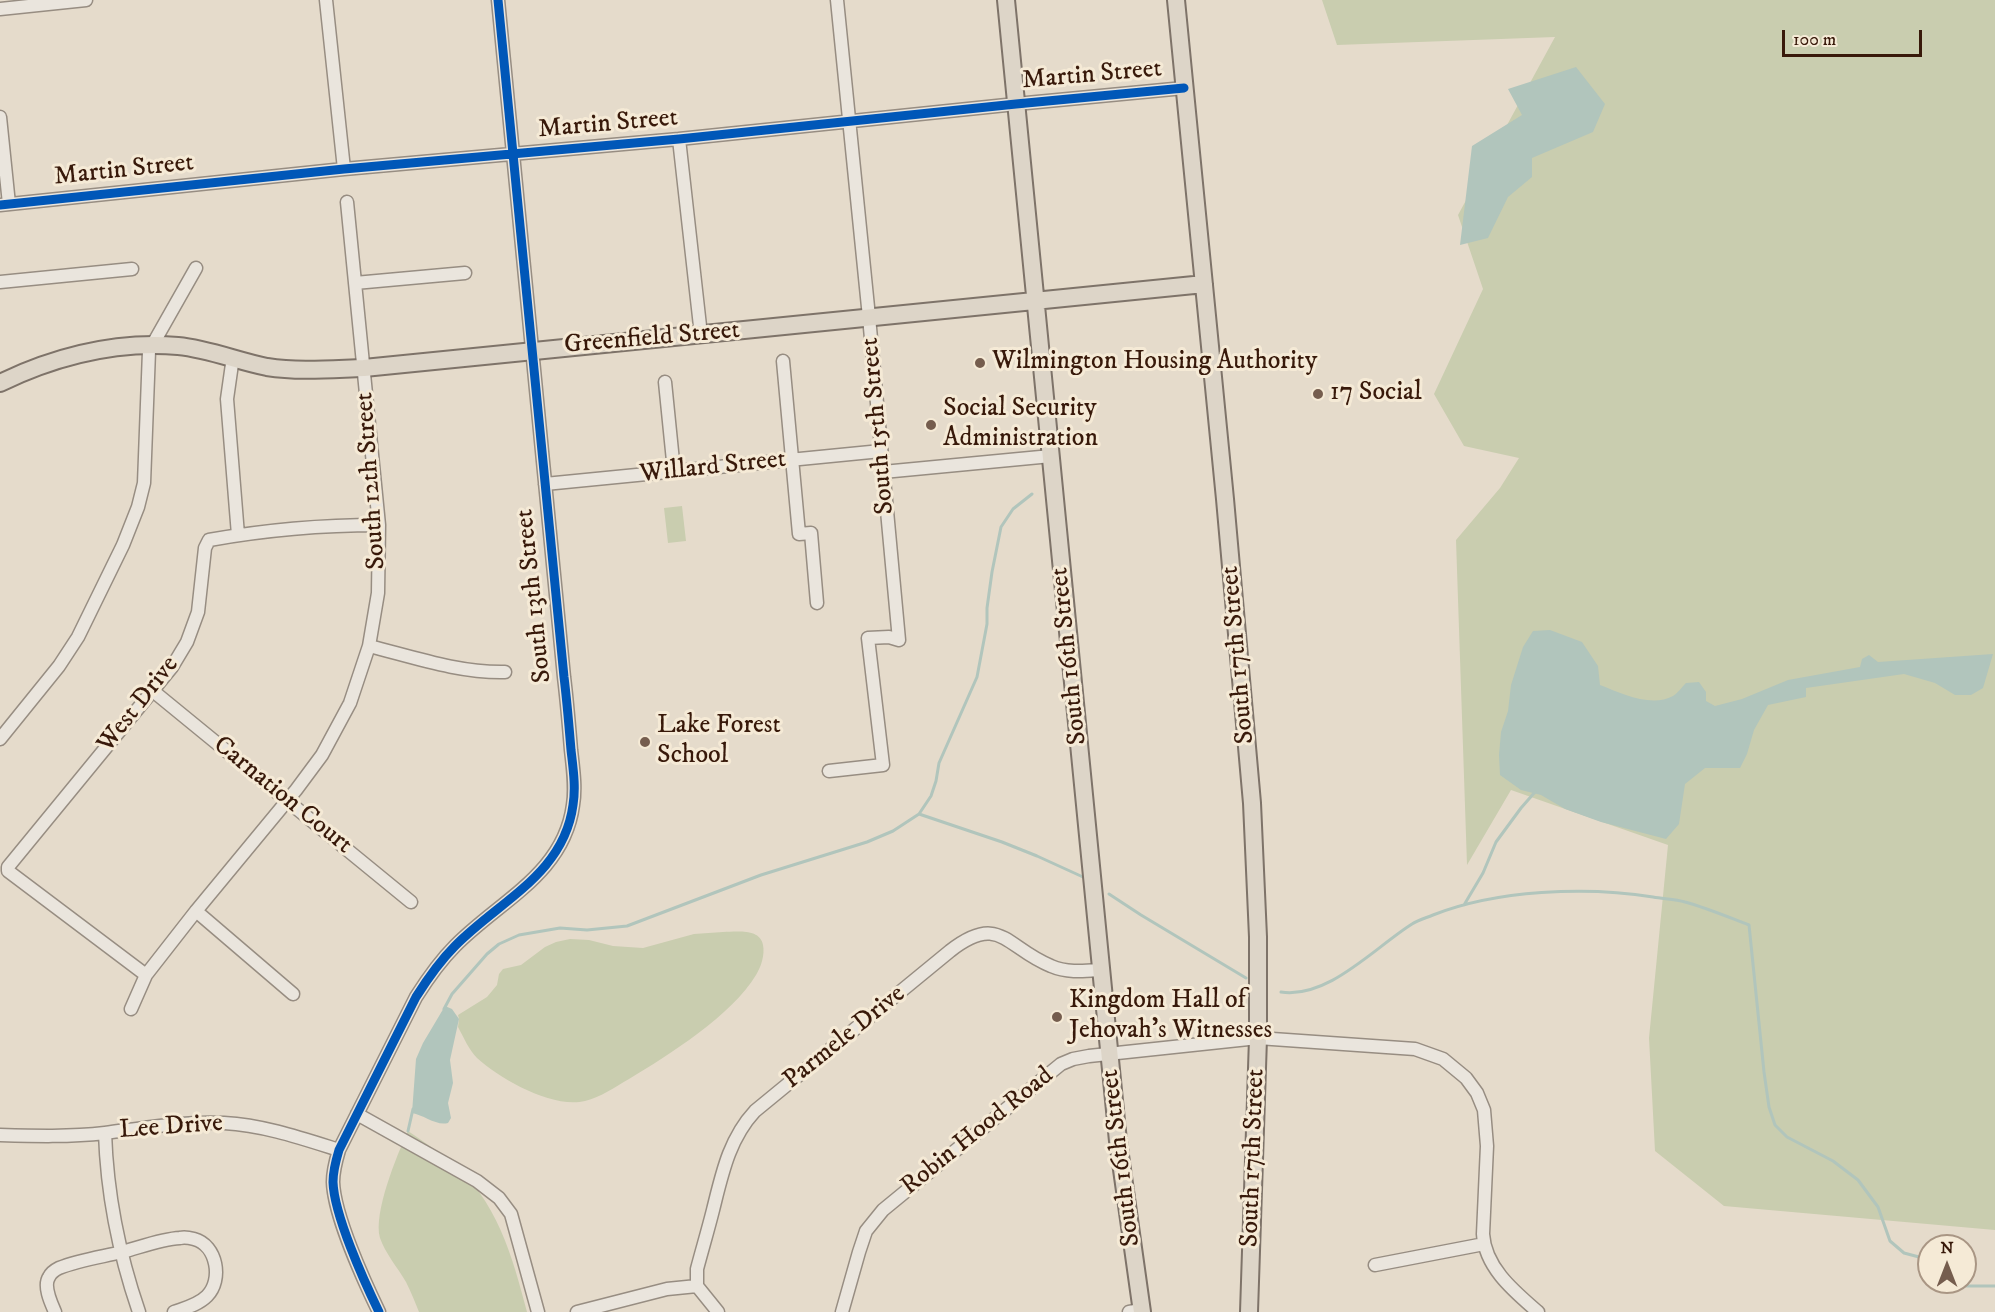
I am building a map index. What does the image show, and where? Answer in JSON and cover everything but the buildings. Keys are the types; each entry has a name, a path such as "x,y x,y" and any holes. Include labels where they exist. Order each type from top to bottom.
{"main road":[{"name":"South 16th Street","path":"1006,0 1109,1054 1137,1311"},
{"name":"South 17th Street","path":"1176,0 1248,746 1258,937 1258,1038 1249,1312"},
{"name":"Greenfield Street","path":"0,383 42,364 106,348 178,346 290,370 364,368 1203,284"}],"street":[{"path":"0,9 86,0"},
{"path":"326,0 344,169"},
{"name":"South 13th Street","path":"379,1312 359,1268 336,1201 333,1173 339,1150 416,997 429,976 455,946 538,875 557,851 567,830 574,803 574,778 498,0"},
{"name":"South 15th Street","path":"829,771 883,765 868,638 889,637 899,640 837,0"},
{"name":"Martin Street","path":"4,205 344,169 679,139 1184,88"},
{"path":"0,117 4,205"},
{"path":"679,139 701,335"},
{"name":"South 12th Street","path":"131,1009 146,975 288,801 322,755 354,693 369,646 378,593 379,525 346,202"},
{"path":"0,739 59,666 78,637 118,555 138,507 145,474 149,351 196,268"},
{"path":"0,282 132,269"},
{"path":"355,283 465,273"},
{"path":"233,357 227,399 238,535 346,525 379,525"},
{"path":"783,361 799,534 812,533 817,603"},
{"path":"665,382 674,471"},
{"name":"Willard Street","path":"545,484 881,451"},
{"path":"883,472 1051,456"},
{"name":"West Drive","path":"146,975 8,871 29,841 172,667 190,634 200,601 209,540 238,535"},
{"path":"369,646 460,668 505,672"},
{"name":"Carnation Court","path":"153,691 411,902"},
{"path":"196,911 293,994"},
{"name":"Parmele Drive","path":"698,1286 697,1269 722,1172 730,1149 749,1118 769,1099 956,946 971,936 990,933 1006,939 1054,968 1073,971 1101,970"},
{"name":"Robin Hood Road","path":"842,1312 867,1231 883,1209 1061,1064 1073,1059 1109,1054 1258,1038 1415,1049 1443,1059 1455,1067 1477,1093 1484,1110 1487,1146 1484,1244"},
{"path":"357,1114 477,1181 499,1198 511,1214 538,1312"},
{"name":"Lee Drive","path":"0,1135 50,1137 176,1125 224,1123 270,1129 339,1150"},
{"path":"105,1133 107,1178 121,1252 139,1312"},
{"path":"55,1312 47,1282 51,1274 61,1268 183,1238 200,1241 208,1246 213,1254 215,1278 210,1292 197,1303 174,1312"},
{"path":"1375,1265 1484,1244 1505,1282 1538,1312"},
{"path":"577,1312 668,1289 698,1286 718,1312"}],"green space":[{"path":"1322,0 1995,0 1995,1230 1724,1206 1655,1151 1649,1038 1668,845 1511,790 1467,865 1456,540 1500,488 1519,458 1464,446 1434,394 1483,289 1458,215 1555,37 1337,45"},
{"path":"682,506 686,541 668,543 664,508"},
{"path":"752,933 761,940 763,945 761,965 745,990 716,1019 680,1046 645,1069 591,1099 572,1102 558,1101 513,1083 477,1058 458,1027 458,1015 487,997 497,985 499,974 503,969 521,965 545,947 556,942 570,939 589,940 613,946 643,948 694,934"},
{"path":"408,1131 450,1161 480,1193 508,1249 527,1312 419,1312 406,1282 382,1244 379,1227 387,1184"}],"shaded area":[{"path":"1576,67 1605,104 1593,132 1532,158 1532,177 1508,197 1488,238 1460,245 1472,146 1522,115 1508,89"},
{"path":"1550,630 1582,642 1598,666 1600,685 1636,698 1655,700 1673,696 1686,683 1699,682 1706,692 1706,701 1715,706 1742,699 1788,680 1860,667 1862,659 1869,655 1878,662 1993,654 1983,688 1971,695 1955,695 1935,683 1904,674 1806,688 1806,697 1768,705 1754,730 1740,768 1705,768 1685,784 1679,824 1666,839 1601,822 1565,809 1541,795 1521,790 1500,775 1501,732 1508,711 1511,685 1523,647 1533,631"},
{"path":"445,1006 452,1009 459,1019 450,1060 453,1083 448,1103 451,1118 448,1123 444,1124 412,1113 416,1059"}],"waterway":[{"path":"444,1009 452,994 487,954 499,944 519,935 560,928 587,930 627,926 761,875 867,842 893,831 919,814 931,796 939,763 977,677 1001,527 1013,509 1032,494"},
{"path":"1464,905 1483,873 1496,842 1535,792"},
{"path":"919,814 1002,842 1083,877"},
{"path":"1281,992 1299,992 1316,988 1333,980 1419,920 1458,907 1513,895 1571,891 1627,894 1681,901 1749,925 1764,1072 1769,1107 1775,1125 1787,1137 1833,1161 1858,1180 1878,1207 1890,1241 1904,1253 1917,1256"},
{"path":"1109,894 1246,978"},
{"path":"408,1131 413,1109"},
{"path":"1977,1286 1995,1286"}],"cycle path":[{"path":"379,1312 338,1212 333,1182 339,1150 425,983 455,946 543,868 557,850 567,829 574,798 498,0"},
{"path":"0,205 344,169 679,139 1184,88"}],"place":[{"name":"Wilmington Housing Authority","path":"980,363"},
{"name":"17 Social","path":"1318,394"},
{"name":"Social Security Administration","path":"931,425"},
{"name":"Lake Forest School","path":"645,742"},
{"name":"Kingdom Hall of Jehovah’s Witnesses","path":"1057,1017"}]}
